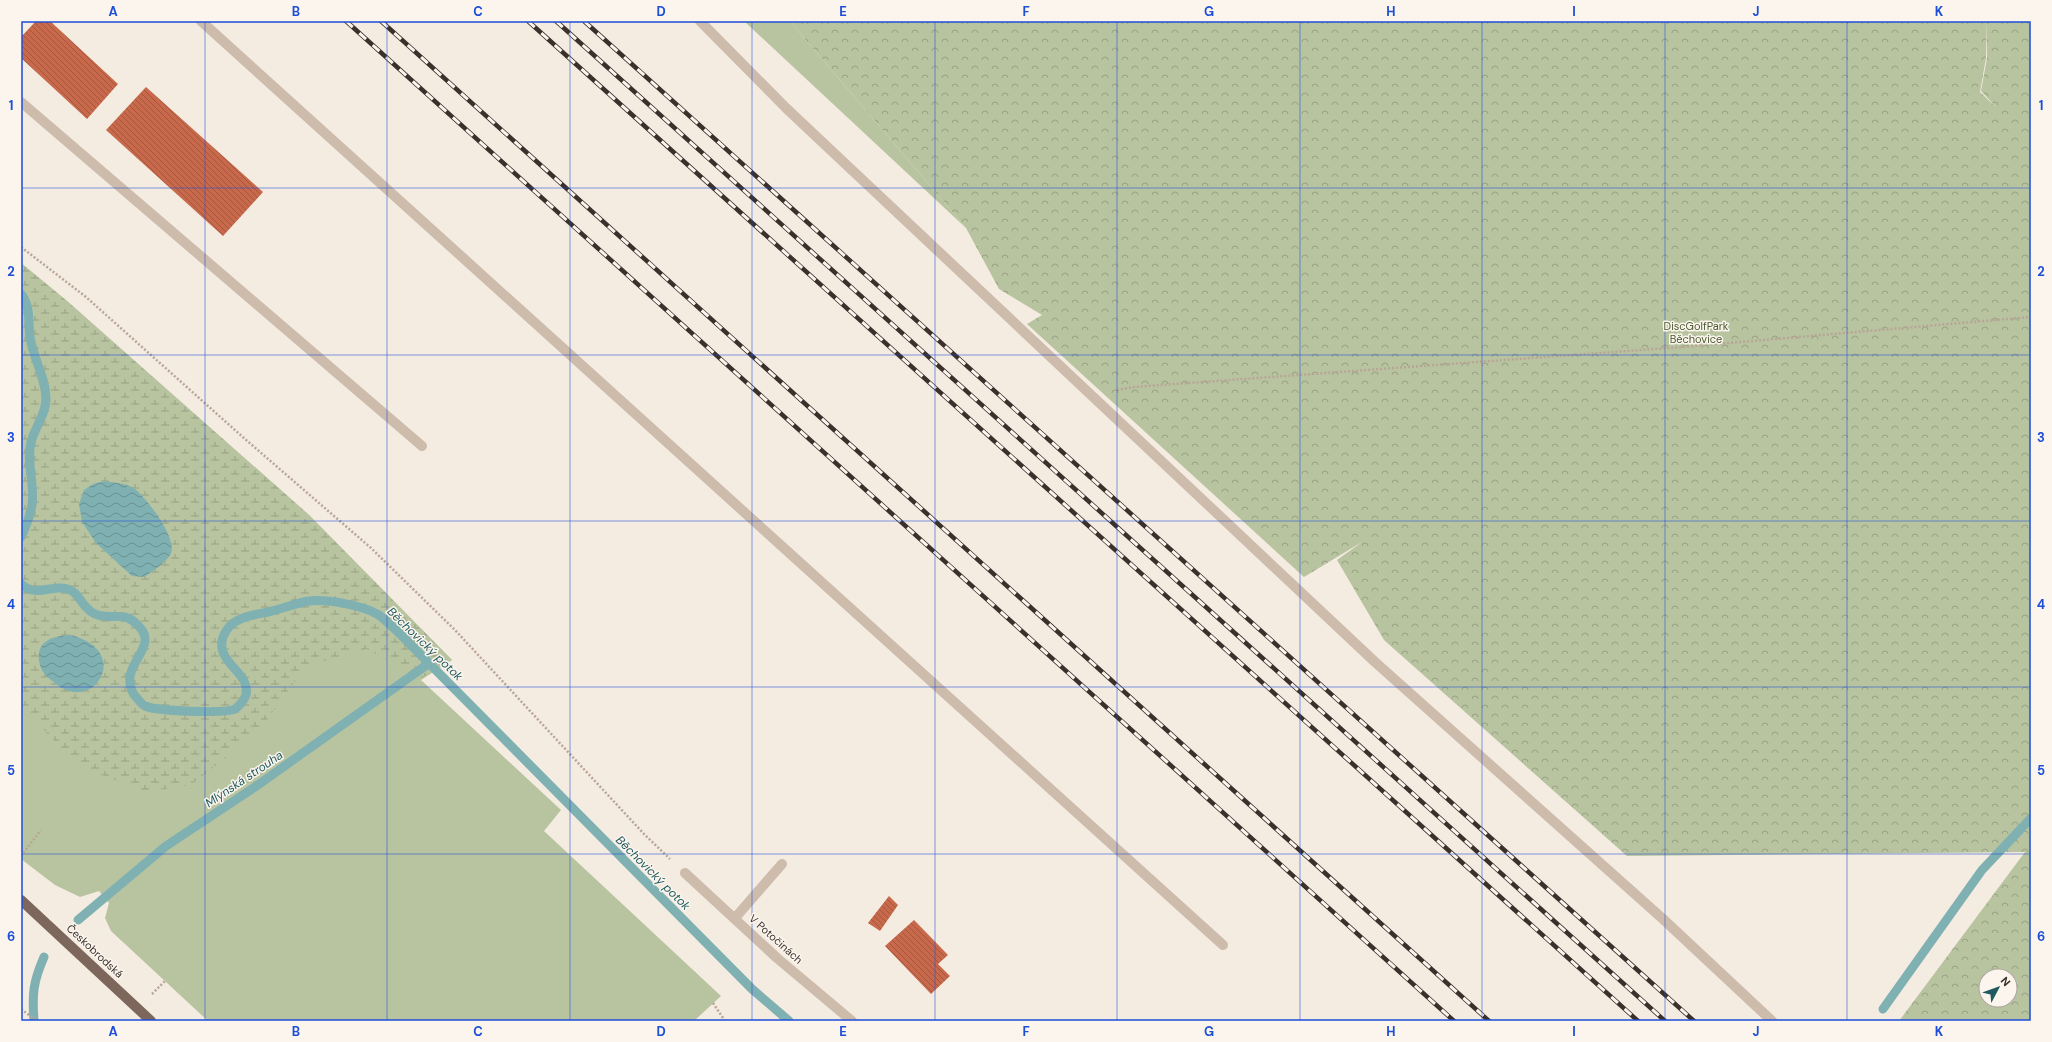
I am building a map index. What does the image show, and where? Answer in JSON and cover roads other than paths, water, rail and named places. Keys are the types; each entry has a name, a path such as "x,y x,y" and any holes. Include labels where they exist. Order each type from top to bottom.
{"main road":[{"name":"Českobrodská","path":"21,900 152,1021"}],"street":[{"path":"201,21 1223,945"},
{"path":"700,21 786,108 1375,662 1663,919 1772,1021"},
{"path":"21,102 422,446"},
{"path":"735,918 782,864"},
{"name":"V Potočinách","path":"685,873 777,958 852,1021"}],"water":[{"path":"105,481 124,484 135,489 153,509 170,538 172,546 170,556 151,573 144,577 132,576 96,543 82,522 79,504 84,490 93,484"},
{"path":"71,635 90,643 100,654 104,666 101,677 93,687 82,692 69,691 55,683 46,675 40,665 40,650 46,641 57,637"}],"waterway":[{"name":"Běchovický potok","path":"21,294 28,309 30,337 44,383 46,399 46,405 31,442 29,458 33,497 28,521 21,537"},
{"name":"Běchovický potok","path":"21,584 34,590 58,588 65,589 75,594 89,611 95,614 100,616 119,616 129,618 133,621 142,630 145,638 144,647 131,672 130,682 133,693 145,706 163,709 205,712 228,711 235,709 240,705 246,695 246,687 243,679 226,658 222,650 222,641 226,631 230,626 239,620 309,601 334,602 353,605 377,614 398,632 752,989 789,1021"},
{"name":"Mlýnská strouha","path":"78,920 166,846 255,787 428,664"},
{"path":"1883,1009 1982,870 2031,818"},
{"name":"Mlýnská strouha","path":"34,1021 33,1003 35,981 44,957"}],"railway":[{"path":"346,21 1454,1021"},
{"path":"381,21 1489,1021"},
{"path":"528,21 1638,1021"},
{"path":"556,21 1665,1021"},
{"path":"584,21 1694,1021"}],"park label":[{"name":"DiscGolfPark Běchovice","path":"1696,332"}]}
